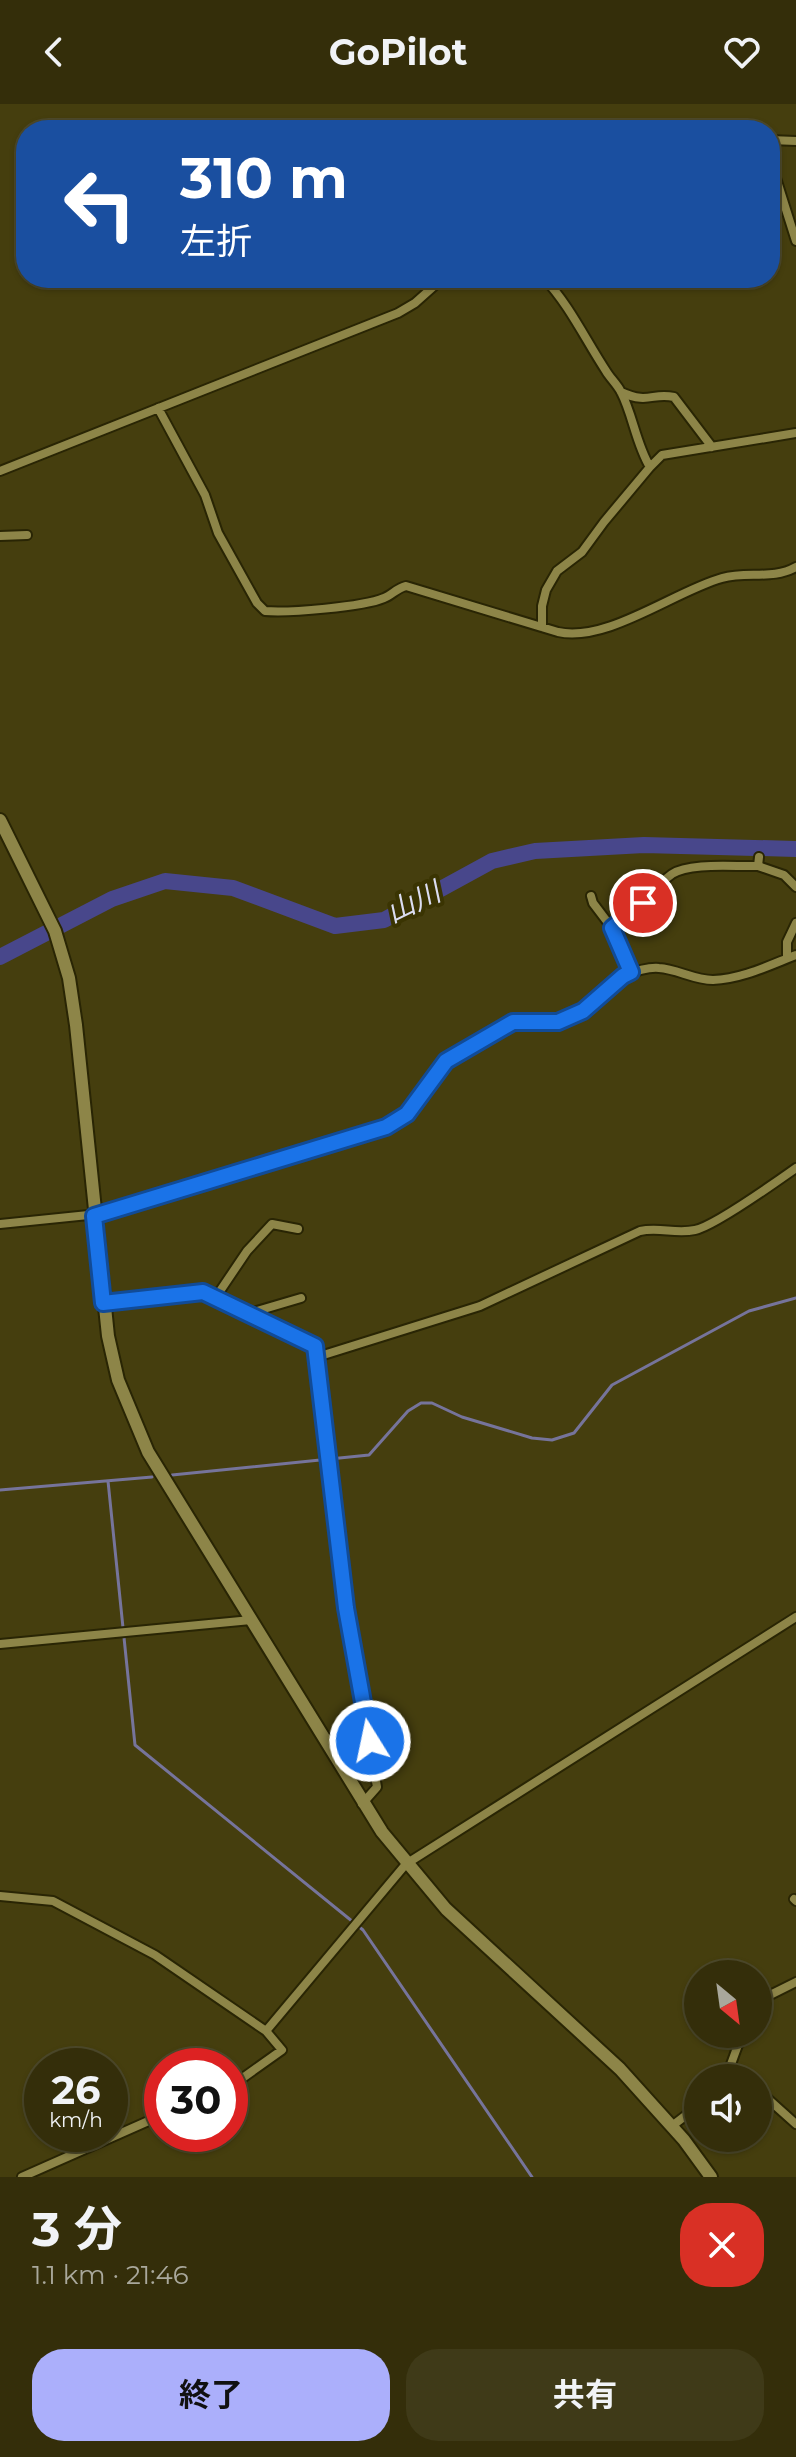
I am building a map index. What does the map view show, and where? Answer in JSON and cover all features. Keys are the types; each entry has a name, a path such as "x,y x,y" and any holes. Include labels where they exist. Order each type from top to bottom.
{"street":[{"path":"780,191 796,241"},
{"path":"0,471 398,313 432,288"},
{"path":"554,288 621,392 650,467"},
{"path":"621,392 637,400 668,395 674,397 712,447"},
{"path":"158,408 205,495 218,533 257,603 265,611 353,605 383,599 406,586 542,627 582,635 720,578 783,574 796,567"},
{"path":"542,627 546,590 557,571 582,552 662,455 796,433"},
{"path":"0,536 27,535"},
{"path":"0,820 60,944 76,1025 103,1303 118,1380 148,1452 362,1804 406,1864 446,1909 620,2069 672,2126 711,2177"},
{"path":"612,928 627,918 674,872 694,867 759,862 788,877 796,887"},
{"path":"591,896 612,928 631,972"},
{"path":"0,1224 94,1216 386,1127 407,1114 446,1061 513,1022 558,1022 583,1011 631,972 659,968 716,980 755,971 792,956 787,942 796,923"},
{"path":"317,1357 480,1306 640,1231 654,1228 680,1233 699,1229 796,1168"},
{"path":"216,1297 247,1251 272,1224 298,1229"},
{"path":"103,1303 203,1292 315,1346 346,1608 377,1787 362,1804"},
{"path":"250,1313 301,1298"},
{"path":"266,2031 406,1864 796,1617"},
{"path":"0,1644 251,1620"},
{"path":"0,1896 53,1901 155,1955 266,2031 282,2050 248,2074"},
{"path":"772,1992 796,1982"},
{"path":"772,2103 796,2124"},
{"path":"672,2126 684,2117"},
{"path":"22,2177 144,2123"}],"waterway":[{"name":"山川","path":"0,957 112,899 165,881 233,888 335,926 384,920 492,861 535,851 644,845 796,849"},
{"path":"172,1475 369,1455 408,1411 421,1403 432,1403 462,1417 532,1438 552,1440 574,1433 612,1385 749,1311 796,1298"},
{"path":"0,1490 152,1477"},
{"path":"108,1481 135,1745 363,1930 532,2177"}],"route":[{"path":"370,1741 346,1608 315,1346 203,1292 103,1303 94,1216 386,1127 407,1114 446,1061 513,1022 558,1022 583,1011 631,972 612,928 643,903"}]}
